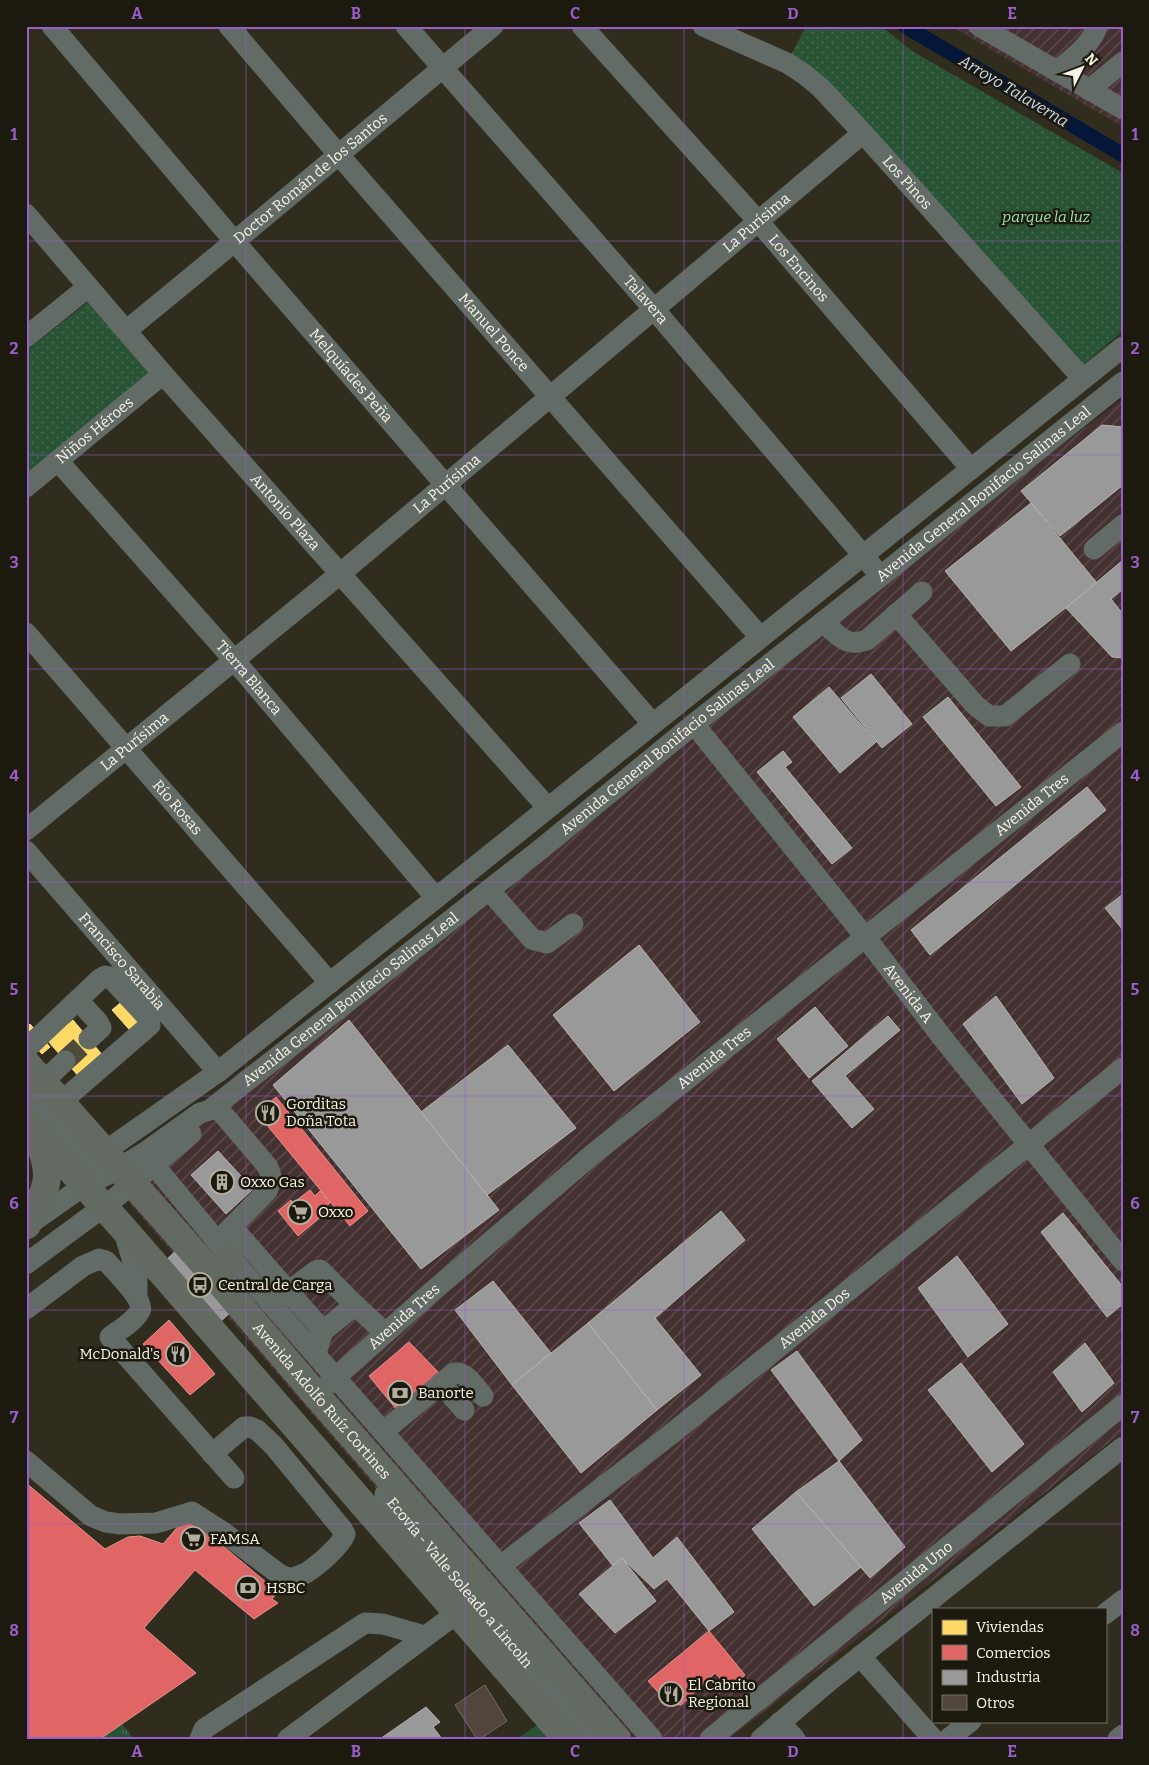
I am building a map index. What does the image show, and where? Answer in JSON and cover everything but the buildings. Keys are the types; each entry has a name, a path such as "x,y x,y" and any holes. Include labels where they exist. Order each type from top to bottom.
{"main road":[{"name":"Avenida Adolfo Ruíz Cortines","path":"33,1102 110,1182 223,1249 316,1395 617,1739"},
{"name":"Avenida Adolfo Ruíz Cortines","path":"33,1102 110,1182 124,1228 567,1739"},
{"path":"27,1226 43,1191 47,1175 33,1102"}],"street":[{"name":"Melquíades Peña","path":"52,26 235,242 652,723"},
{"name":"Manuel Ponce","path":"229,26 338,154 760,637"},
{"name":"Talavera","path":"406,26 653,308 881,576"},
{"name":"Doctor Román de los Santos","path":"127,330 493,26"},
{"name":"Los Encinos","path":"582,26 758,221 971,469"},
{"name":"Los Pinos","path":"703,26 768,54 804,74 821,88 1090,373"},
{"path":"980,26 1123,109"},
{"path":"1057,71 1071,60 1093,37 1097,26"},
{"path":"1089,90 1123,62"},
{"name":"La Purísima","path":"26,830 341,573 863,132"},
{"name":"Antonio Plaza","path":"26,214 163,374 548,808"},
{"path":"26,337 88,286"},
{"path":"110,1182 218,1072 1123,347"},
{"path":"1090,373 1123,368"},
{"name":"Niños Héroes","path":"26,487 163,374"},
{"name":"Avenida General Bonifacio Salinas Leal","path":"27,1226 150,1159 207,1121 213,1108 327,1016 489,890 881,576 1118,393"},
{"name":"Tierra Blanca","path":"58,461 235,661 436,898"},
{"path":"1094,549 1123,525"},
{"path":"823,622 848,643 857,644 867,640 922,592"},
{"path":"896,614 975,705 989,716 1005,716 1070,664"},
{"name":"Río Rosas","path":"26,633 128,748 330,983"},
{"name":"Avenida A","path":"694,724 866,938 945,1042 1123,1261"},
{"name":"Avenida Tres","path":"316,1395 593,1154 1123,732"},
{"path":"522,829 540,849"},
{"name":"Francisco Sarabia","path":"26,851 218,1072"},
{"path":"489,890 532,939 547,943 573,924"},
{"path":"26,1049 105,976 110,977 150,1022 150,1025 33,1102"},
{"path":"78,1000 101,1028 90,1040"},
{"path":"278,1024 327,1016"},
{"path":"33,1102 65,1061"},
{"name":"Avenida Dos","path":"502,1565 670,1435 1123,1068"},
{"path":"33,1102 110,1182 172,1254"},
{"path":"213,1108 268,1168 272,1179 267,1191 223,1249"},
{"path":"150,1159 223,1249 280,1298 323,1331"},
{"name":"Avenida General Bonifacio Salinas Leal","path":"26,1264 110,1182"},
{"path":"124,1228 137,1275 131,1290"},
{"path":"223,1249 280,1298 316,1353 652,1739"},
{"path":"26,1309 83,1266 93,1260 106,1261 131,1290 141,1305 141,1310 136,1316 110,1337 234,1478"},
{"path":"280,1298 320,1270 385,1333"},
{"path":"316,1353 323,1331 355,1305"},
{"name":"Ecovía - Valle Soleado a Lincoln","path":"581,1739 226,1316 590,1739"},
{"path":"384,1431 441,1383 459,1372 483,1396"},
{"path":"441,1383 464,1410"},
{"name":"Avenida Uno","path":"710,1739 1123,1405"},
{"path":"1106,1418 1123,1438"},
{"path":"26,1461 91,1516 106,1522 139,1524 156,1523 192,1512 223,1532 279,1574 290,1579 306,1573 342,1541 345,1534 342,1529 274,1446 257,1430 244,1427 212,1454"},
{"path":"274,1446 296,1428"},
{"path":"761,1739 860,1656 1123,1447"},
{"path":"298,1476 321,1457"},
{"path":"1106,1613 1123,1600"},
{"path":"288,1739 457,1613"},
{"path":"200,1739 204,1729 365,1623 384,1624 426,1636"},
{"path":"860,1656 933,1739"},
{"path":"808,1658 828,1682"},
{"path":"780,1722 795,1739"},
{"path":"948,1739 970,1722"},
{"path":"1118,1739 1123,1735"}],"shaded area":[{"path":"951,26 1123,26 1123,127"},
{"name":"Central de Carga","path":"1123,399 1123,1432 729,1739 593,1739 106,1176 564,821"}],"green space":[{"name":"parque la luz","path":"806,26 881,26 912,51 1123,173 1123,331 1082,366 787,63"},
{"path":"88,302 150,375 26,474 26,351"},
{"path":"541,1722 556,1739 517,1739"},
{"path":"122,1724 134,1739 99,1739"}],"waterway":[{"name":"Arroyo Talaverna","path":"905,26 1123,155"}],"tunnel":[{"path":"65,1061 89,1039"}],"place":[{"name":"Gorditas Doña Tota","path":"268,1113"},
{"name":"Oxxo Gas","path":"222,1182"},
{"name":"Oxxo","path":"300,1212"},
{"name":"Central de Carga","path":"200,1285"},
{"name":"McDonald's","path":"178,1354"},
{"name":"Banorte","path":"400,1393"},
{"name":"FAMSA","path":"193,1539"},
{"name":"HSBC","path":"248,1588"},
{"name":"El Cabrito Regional","path":"671,1694"}]}
